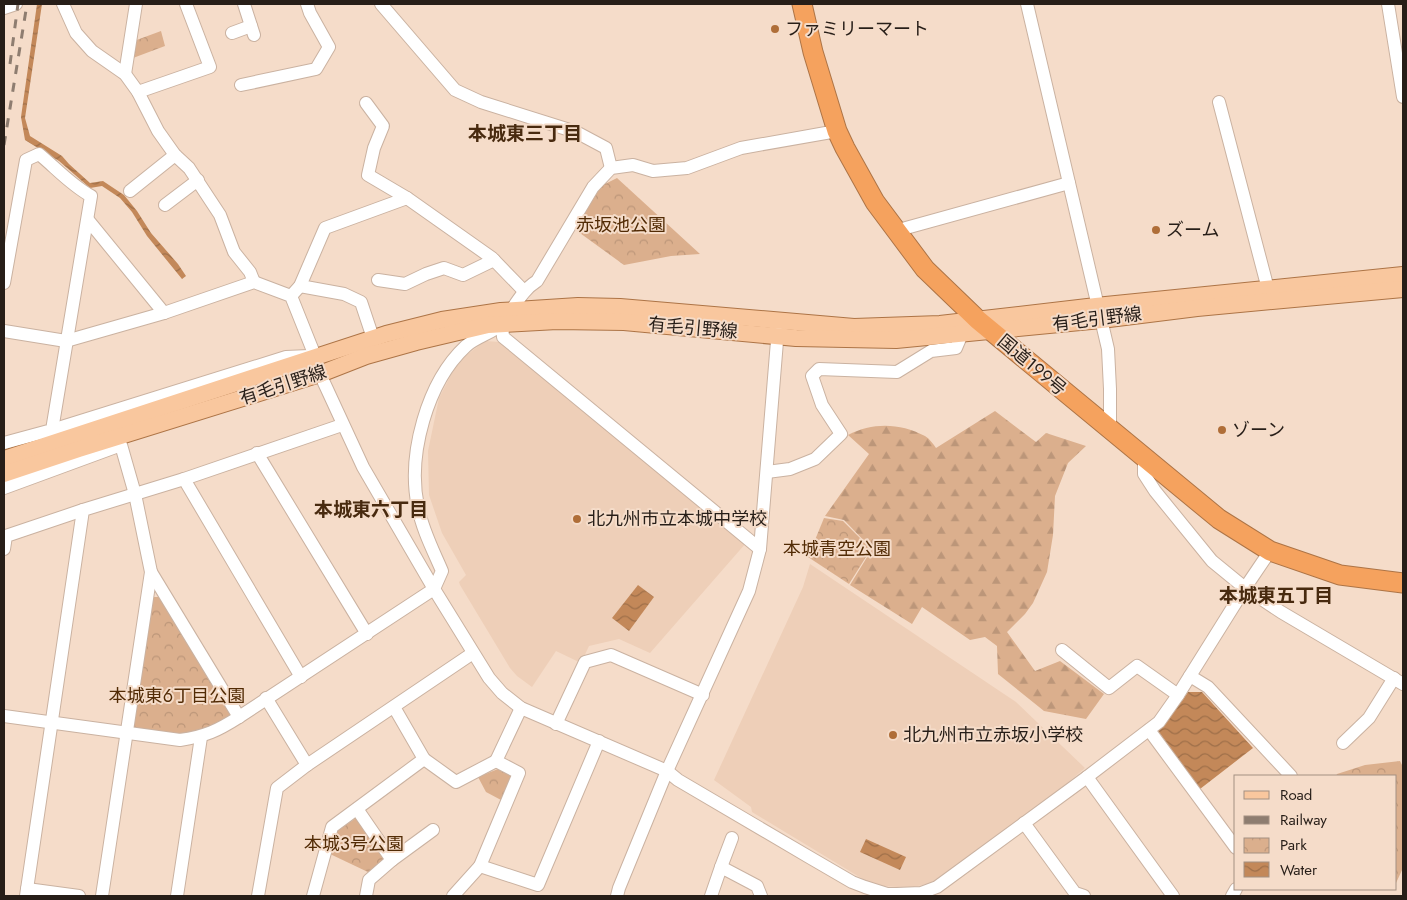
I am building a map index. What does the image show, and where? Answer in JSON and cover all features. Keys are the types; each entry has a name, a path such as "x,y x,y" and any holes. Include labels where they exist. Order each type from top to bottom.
{"highway":[{"name":"国道199号","path":"802,4 837,131 855,168 895,231 925,269 985,326 1219,519 1270,550 1340,575 1403,583"}],"main road":[{"name":"有毛引野線","path":"4,474 78,442 315,356 442,320 507,317 557,321 778,329 940,324 985,326 1268,289 1403,275"},
{"name":"有毛引野線","path":"1099,312 1206,307 1403,289"},
{"name":"有毛引野線","path":"4,459 78,442 120,441 320,374 366,356 488,325 507,317"},
{"name":"有毛引野線","path":"778,329 796,338 896,340 962,334 985,326"}],"street":[{"path":"63,4 76,33 92,51 125,74 138,92 158,131 175,155 190,168 220,215 234,252 250,272 254,282"},
{"path":"125,74 136,4"},
{"path":"138,92 210,67 186,4"},
{"path":"232,33 253,31 244,4"},
{"path":"241,84 316,69 329,47 310,14 307,4"},
{"path":"381,4 455,90 481,102 576,132 606,148 611,168"},
{"path":"1027,4 1108,357 1110,430"},
{"path":"1388,4 1403,97"},
{"path":"1219,102 1268,289"},
{"path":"366,104 383,126 374,148 368,175 407,198 494,260 524,291"},
{"path":"4,716 180,740 201,737 239,718 266,698 434,589 442,571 423,526 418,506 416,461 419,437 429,402 447,367 467,345 507,317 524,291 538,281 592,187 611,168 633,165 653,171 687,168 740,148 837,131"},
{"path":"4,283 26,160 39,154 75,186 91,196 52,430"},
{"path":"130,191 175,155"},
{"path":"165,205 198,180"},
{"path":"895,231 1069,183"},
{"path":"407,198 325,228 295,291 320,374 363,467 434,589 489,678 502,693 521,708 667,772 852,882 887,894 922,894 937,887 1149,730 1159,722 1178,695 1270,550"},
{"path":"88,220 164,313"},
{"path":"378,280 405,284 444,268 463,275 494,260"},
{"path":"4,331 66,341 164,313 254,282 295,291 344,294 360,302 373,338"},
{"path":"507,317 503,337 760,549"},
{"path":"617,896 618,888 667,772 749,590 760,549 778,329"},
{"path":"767,472 790,469 815,459 841,434 822,405 812,376 819,369 897,372 932,351 956,348 962,334"},
{"path":"4,443 52,430 286,357 315,356"},
{"path":"4,549 6,536 184,479 342,425"},
{"path":"4,488 120,441 135,494 151,572 239,718"},
{"path":"257,453 366,634"},
{"path":"1144,458 1144,474 1212,560 1245,588 1281,612 1398,681 1369,718 1344,743"},
{"path":"184,479 301,677"},
{"path":"79,896 26,892 83,510"},
{"path":"102,896 151,572"},
{"path":"1062,650 1109,688 1137,666 1178,695"},
{"path":"258,896 277,788 307,765 473,653"},
{"path":"556,724 585,662 611,655 703,695"},
{"path":"1190,676 1208,686 1289,775"},
{"path":"266,698 307,765"},
{"path":"394,707 424,759 456,782 496,761 521,708"},
{"path":"1149,730 1234,845"},
{"path":"177,896 201,737"},
{"path":"480,866 538,885 599,741"},
{"path":"313,896 332,827 424,759"},
{"path":"453,896 480,866 519,773 496,761"},
{"path":"1088,777 1174,896"},
{"path":"356,809 392,860"},
{"path":"1024,823 1075,893 1084,896"},
{"path":"366,896 369,880 392,860 433,830"},
{"path":"711,896 732,838"},
{"path":"721,867 757,886 761,896"}],"shaded area":[{"name":"北九州市立本城中学校","path":"485,341 500,342 746,543 650,653 619,639 589,646 581,663 556,651 532,687 510,668 460,585 459,582 466,575 442,533 429,495 428,451 439,398 452,373 464,357"},
{"name":"北九州市立赤坂小学校","path":"810,564 1016,702 1085,768 1037,809 931,883 909,888 884,886 866,881 752,812 751,807 714,780 803,587"}],"green space":[{"path":"161,31 165,46 133,58 134,41"},
{"name":"赤坂池公園","path":"617,178 700,254 671,256 624,265 573,228 590,201 603,185"},
{"path":"995,411 1036,442 1046,433 1086,446 1068,463 1055,496 1053,535 1047,572 1033,603 1007,632 1035,671 1060,661 1104,694 1086,719 1044,711 998,674 997,646 985,637 970,640 922,607 912,624 850,585 872,549 844,520 825,516 869,454 848,435 877,426 896,427 925,436 936,448"},
{"name":"本城青空公園","path":"824,518 843,521 871,549 849,584 808,557"},
{"name":"本城東6丁目公園","path":"153,597 161,597 232,715 213,726 185,734 163,733 133,728"},
{"path":"1400,761 1403,767 1403,868 1397,881 1397,775 1336,775 1365,765"},
{"path":"498,769 509,772 512,777 501,800 486,792 478,777"},
{"name":"本城3号公園","path":"359,816 384,854 383,863 370,873 330,854 337,831"}],"water":[{"path":"37,4 42,4 25,118 30,136 62,156 90,183 103,181 124,195 151,233 178,264 186,276 182,279 147,236 132,212 120,198 102,186 90,188 59,161 25,140 21,117"},
{"path":"638,585 654,597 629,631 612,618"},
{"path":"1188,692 1202,692 1253,748 1200,789 1158,731"},
{"path":"866,839 906,857 900,870 860,852"}],"railway":[{"path":"10,64 18,4"},
{"path":"4,145 27,4"}],"place":[{"name":"ファミリーマート","path":"775,29"},
{"name":"ズーム","path":"1156,230"},
{"name":"ゾーン","path":"1222,430"},
{"name":"北九州市立本城中学校","path":"577,519"},
{"name":"北九州市立赤坂小学校","path":"893,735"}],"district":[{"name":"本城東三丁目","path":"525,133"},
{"name":"本城東六丁目","path":"371,509"},
{"name":"本城東五丁目","path":"1276,595"}]}
